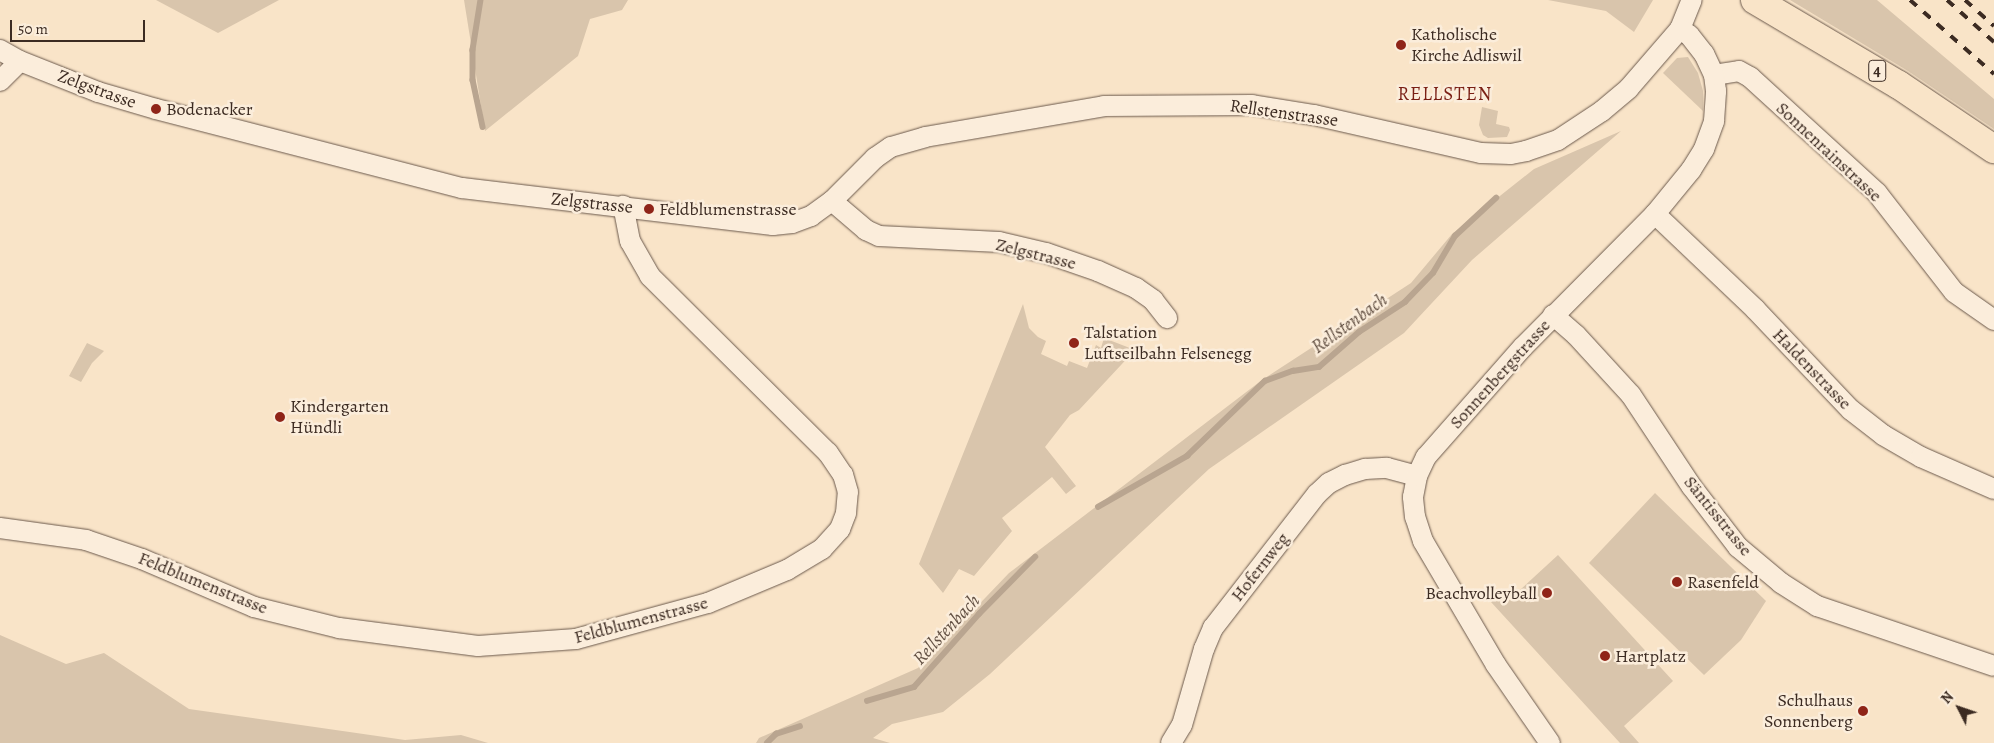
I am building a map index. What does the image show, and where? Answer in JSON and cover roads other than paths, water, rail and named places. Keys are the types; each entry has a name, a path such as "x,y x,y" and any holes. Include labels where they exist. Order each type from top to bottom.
{"main road":[{"name":"4","path":"1755,0 1899,85 1994,149"}],"street":[{"name":"Rellstenstrasse","path":"832,201 869,164 891,147 925,137 1104,106 1252,105 1314,115 1481,153 1518,152 1558,140 1602,111 1629,88 1680,29 1692,0"},
{"name":"Sonnenbergstrasse","path":"1550,743 1496,665 1423,541 1414,517 1413,498 1417,476 1426,457 1553,315 1655,214 1691,170 1704,149 1714,122 1716,91 1714,75 1704,54 1689,35 1680,29"},
{"name":"Zelgstrasse","path":"0,50 20,61 98,92 156,109 422,178 492,192 773,225 800,221 832,201 859,225 879,236 999,242 1046,253 1098,271 1136,288 1153,300 1167,318"},
{"path":"0,81 20,61"},
{"name":"Sonnenrainstrasse","path":"1714,75 1739,71 1750,77 1877,193 1954,292 1994,320"},
{"name":"Feldblumenstrasse","path":"0,528 86,540 142,558 254,607 320,623 420,640 478,646 576,639 708,603 787,570 822,549 840,529 846,512 847,499 844,475 828,453 650,276 630,241 623,206"},
{"name":"Haldenstrasse","path":"1655,214 1754,309 1851,410 1883,434 1921,457 1994,489"},
{"name":"Säntisstrasse","path":"1553,315 1576,335 1631,395 1692,487 1738,547 1780,583 1817,606 1994,666"},
{"name":"Hofernweg","path":"1171,743 1182,725 1204,649 1213,628 1318,494 1330,483 1345,475 1365,469 1387,468 1417,476"}],"waterway":[{"path":"481,0 473,50 473,80 483,127"},
{"name":"Rellstenbach","path":"1098,507 1187,456 1265,381 1293,371 1319,367 1359,332 1405,302 1433,273 1455,236 1496,198"},
{"name":"Rellstenbach","path":"867,701 914,687 979,614 1035,557"},
{"name":"Rellstenbach","path":"767,743 776,734 800,726"}],"railway":[{"path":"1910,0 1994,74"},
{"path":"1947,0 1994,42"},
{"path":"1965,0 1994,26"}],"place":[{"name":"Katholische Kirche Adliswil","path":"1401,45"},
{"name":"Bodenacker","path":"156,109"},
{"name":"Feldblumenstrasse","path":"649,209"},
{"name":"Talstation Luftseilbahn Felsenegg","path":"1074,343"},
{"name":"Kindergarten Hündli","path":"280,417"},
{"name":"Rasenfeld","path":"1677,582"},
{"name":"Beachvolleyball","path":"1547,593"},
{"name":"Hartplatz","path":"1605,656"},
{"name":"Schulhaus Sonnenberg","path":"1863,711"}],"district":[{"name":"RELLSTEN","path":"1445,95"}]}
